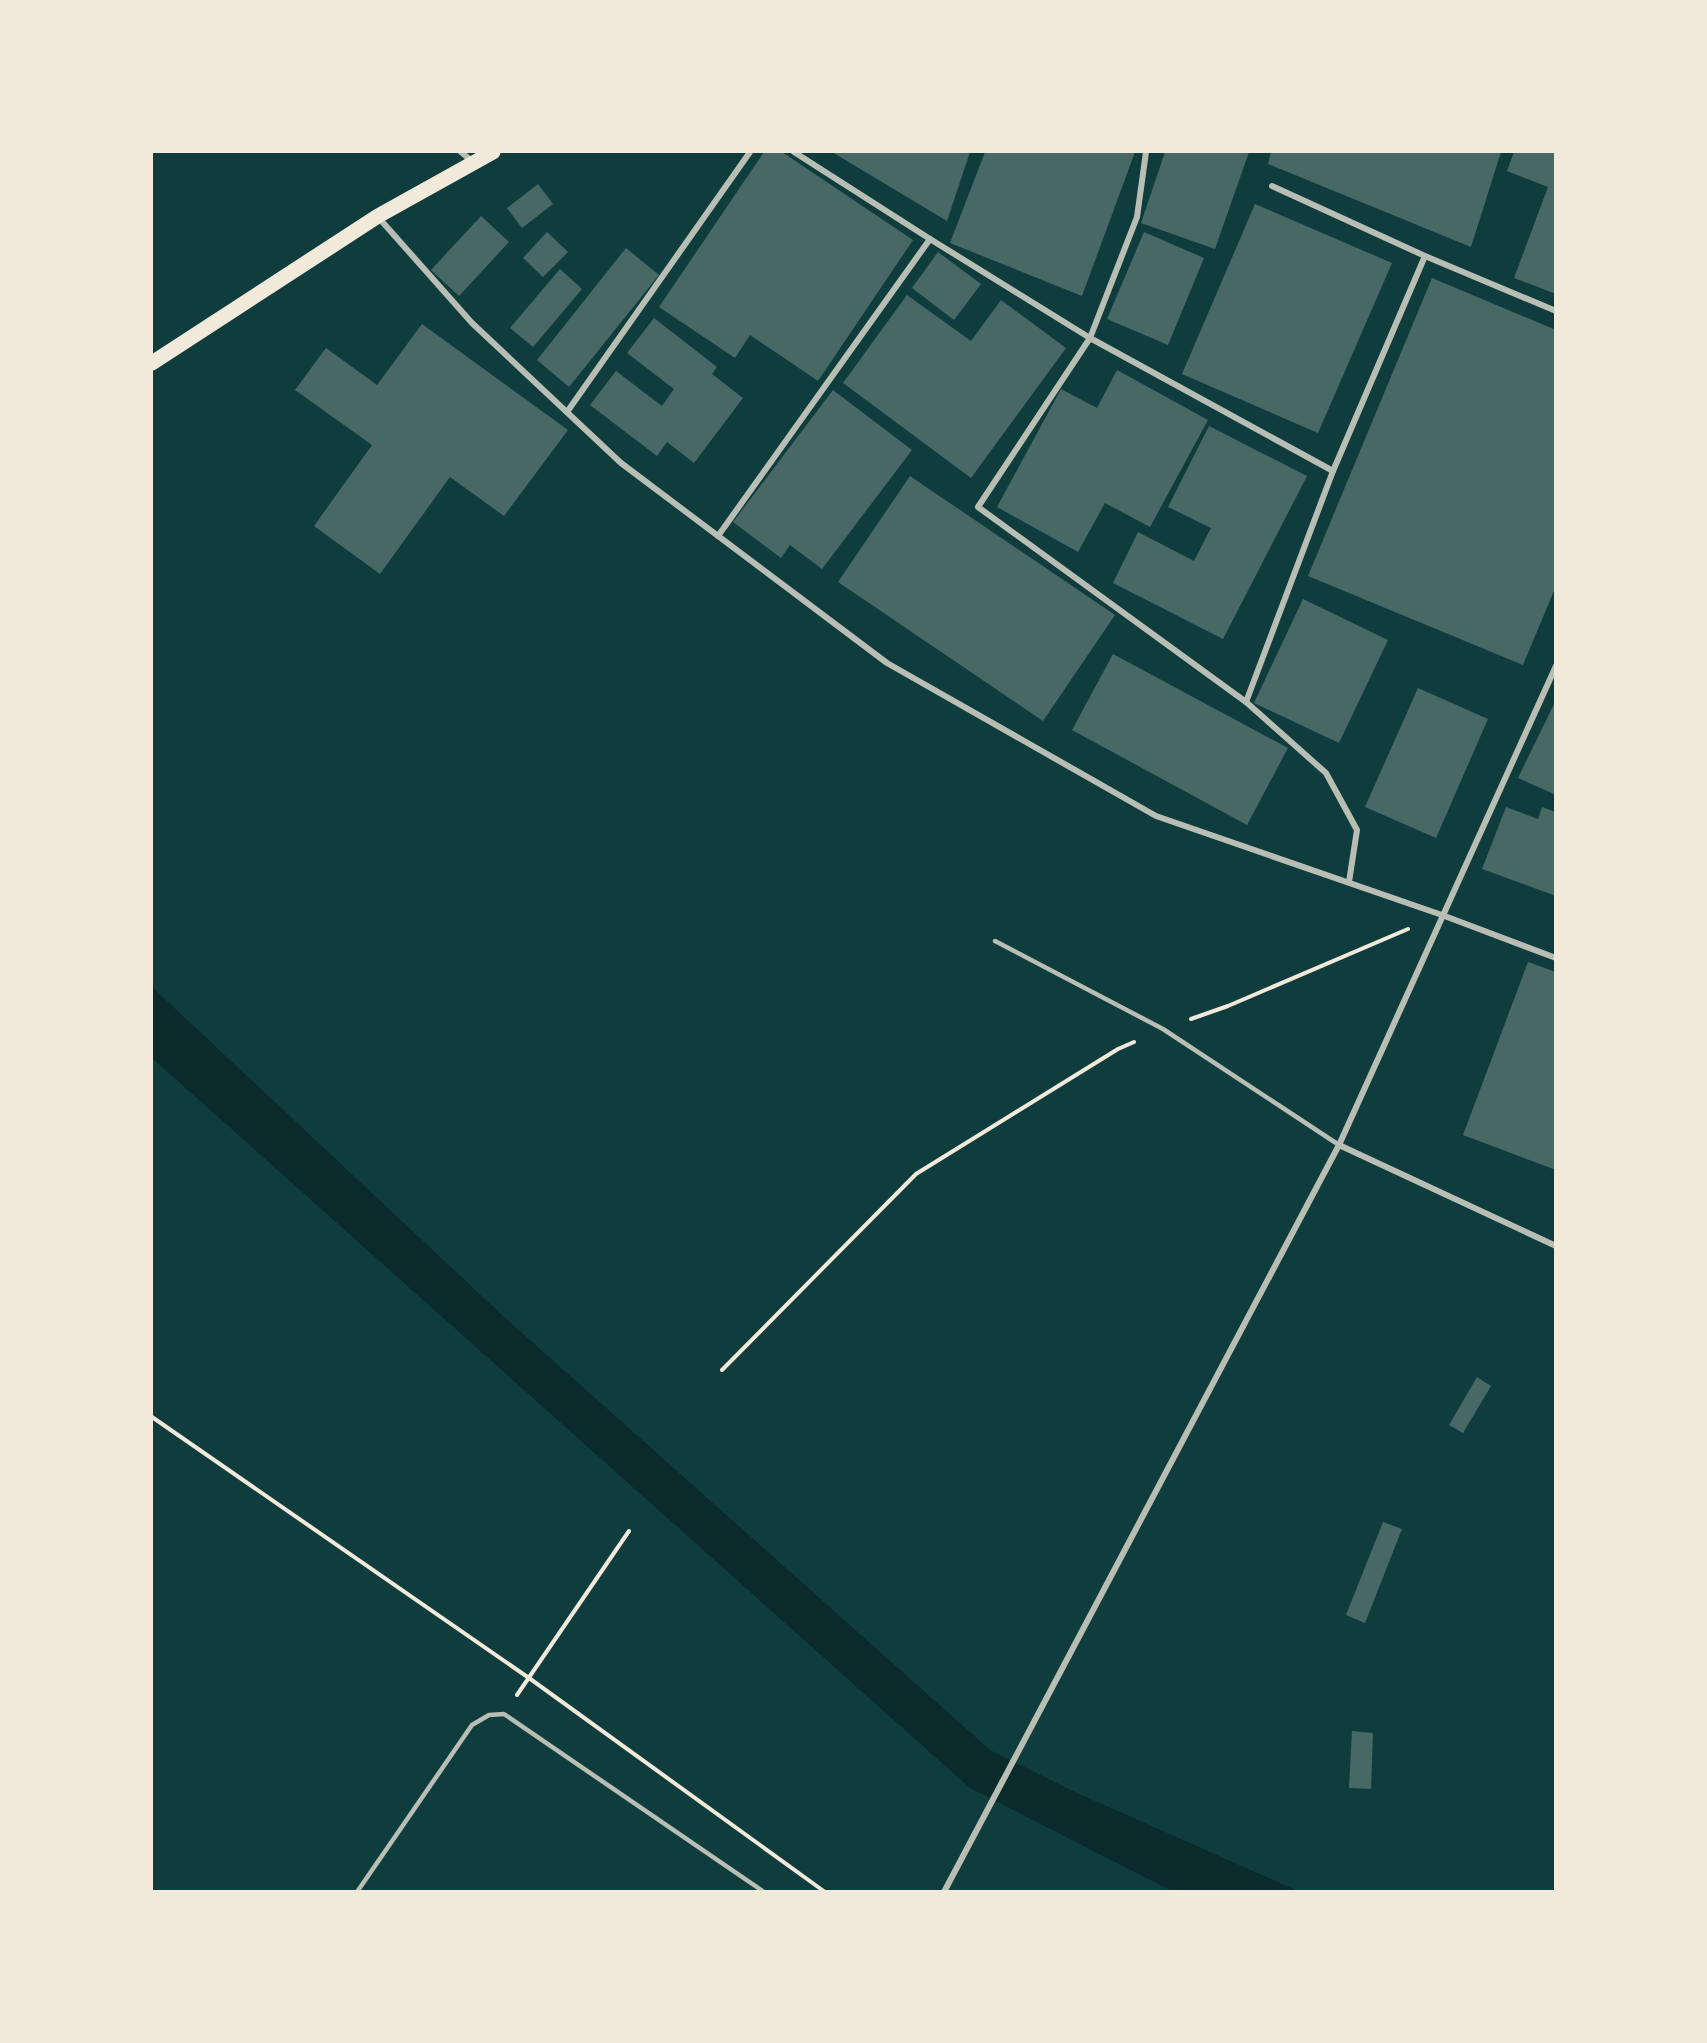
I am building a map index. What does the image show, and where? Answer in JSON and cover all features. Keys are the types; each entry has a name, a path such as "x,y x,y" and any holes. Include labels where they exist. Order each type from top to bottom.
{"main road":[{"path":"152,363 378,216 493,152"}],"street":[{"path":"461,152 473,162"},
{"path":"567,412 750,152"},
{"path":"794,152 1090,338 1334,471"},
{"path":"1146,152 1137,217 1090,338 978,507 1246,702 1326,773 1357,830 1349,882"},
{"path":"1272,186 1425,256 1556,311"},
{"path":"378,216 472,323 621,463 886,663 1156,816 1442,915 1556,958"},
{"path":"718,536 930,239"},
{"path":"1246,702 1334,471 1425,256"},
{"path":"944,1892 1339,1145 1556,666"},
{"path":"1339,1145 1556,1246"}],"lane":[{"path":"995,941 1163,1029 1339,1145"},
{"path":"357,1892 472,1725 489,1715 504,1714 764,1892"}],"path":[{"path":"722,1370 916,1174 1118,1049 1163,1029 1228,1006 1442,915"},
{"path":"152,1417 538,1685 825,1892"}],"water":[{"path":"152,987 503,1316 990,1750 1075,1792 1298,1891 1172,1891 970,1788 152,1058"}],"building":[{"path":"764,152 782,152 913,240 818,381 750,335 735,358 659,307"},
{"path":"832,152 970,152 947,221"},
{"path":"985,152 1135,152 1082,296 950,243"},
{"path":"1165,152 1249,152 1215,249 1141,223"},
{"path":"1271,152 1501,152 1471,247 1268,164"},
{"path":"1514,152 1556,152 1556,294 1514,278 1548,187 1507,171"},
{"path":"538,184 553,204 522,228 507,208"},
{"path":"1255,204 1392,263 1318,433 1182,374"},
{"path":"481,216 509,242 459,296 431,270"},
{"path":"547,232 568,252 543,277 523,258"},
{"path":"1144,232 1204,258 1168,345 1107,319"},
{"path":"626,248 659,275 569,387 537,360"},
{"path":"938,252 981,284 954,320 912,288"},
{"path":"560,269 582,289 533,347 510,328"},
{"path":"1432,278 1556,330 1556,586 1523,665 1308,576"},
{"path":"907,295 971,341 1001,300 1066,348 971,478 843,383"},
{"path":"654,318 717,367 712,374 743,398 694,463 667,442 657,456 590,405 616,371 662,406 674,389 627,353"},
{"path":"422,324 568,430 504,516 450,477 380,574 314,526 372,445 295,390 326,348 377,385"},
{"path":"1117,370 1208,420 1150,527 1105,503 1078,552 997,507 1061,389 1097,408"},
{"path":"833,390 912,450 822,569 790,545 781,558 733,522"},
{"path":"1209,426 1307,476 1223,639 1113,583 1138,532 1194,561 1211,528 1168,507"},
{"path":"910,476 1115,615 1043,721 838,582"},
{"path":"1303,599 1388,640 1339,743 1254,703"},
{"path":"1113,654 1288,748 1247,825 1072,730"},
{"path":"1418,688 1488,719 1436,838 1365,807"},
{"path":"1556,700 1556,795 1518,778"},
{"path":"1506,807 1538,819 1542,807 1556,812 1556,896 1482,869"},
{"path":"1528,962 1556,972 1556,1170 1463,1135"},
{"path":"1477,1377 1491,1386 1463,1433 1449,1425"},
{"path":"1383,1522 1402,1529 1365,1623 1346,1615"},
{"path":"1352,1731 1373,1733 1371,1789 1349,1788"}]}
